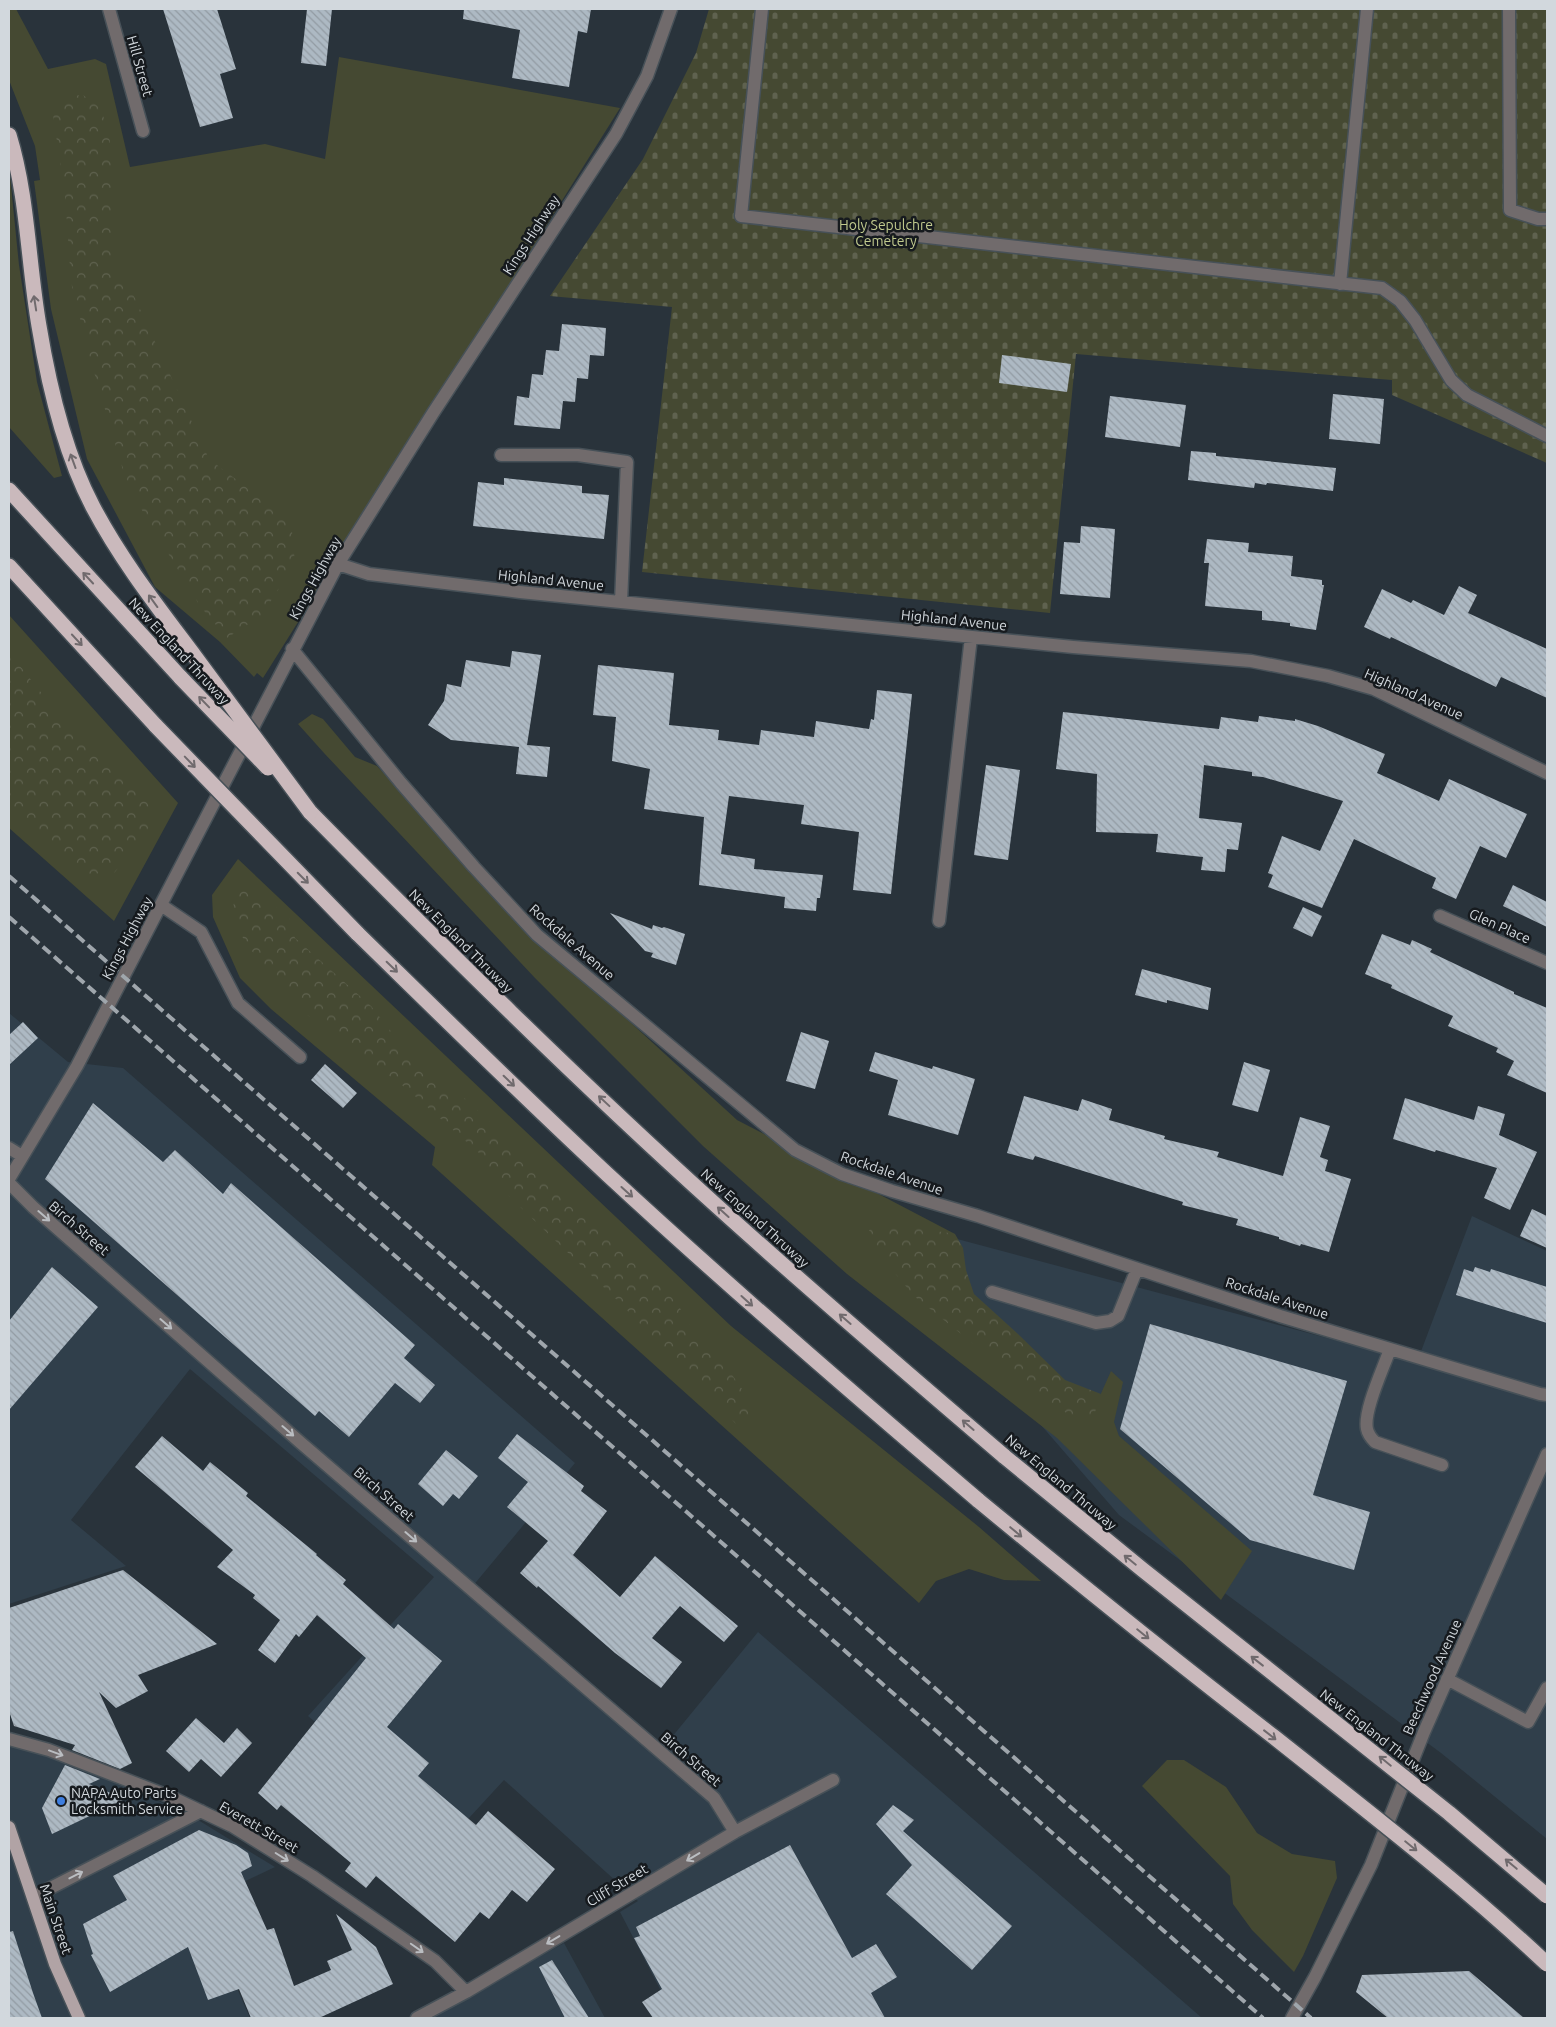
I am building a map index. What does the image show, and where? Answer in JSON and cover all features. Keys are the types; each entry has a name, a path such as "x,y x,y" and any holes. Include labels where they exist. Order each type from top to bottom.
{"highway":[{"path":"9,135 25,214 39,326 50,383 77,473 92,505 131,570 310,812"},
{"name":"New England Thruway","path":"9,490 181,678 383,886 518,1019 710,1200 1005,1457 1143,1570 1449,1813 1547,1896"},
{"path":"9,566 156,726 357,933 537,1108 663,1225 819,1364 979,1501 1194,1675 1419,1852 1490,1912 1547,1964"}],"main road":[{"name":"Main Street","path":"9,1827 11,1841 33,1897 55,1964 78,2018"}],"street":[{"name":"Hill Street","path":"109,9 143,131"},
{"name":"Kings Highway","path":"9,1178 78,1066 292,649 338,564 433,413 616,134 647,76 671,9"},
{"path":"762,9 741,216 1382,288 1400,301 1415,320 1451,380 1467,395 1547,436"},
{"path":"1340,284 1367,9"},
{"path":"1509,9 1510,210 1538,219 1547,219"},
{"path":"501,455 578,455 626,462 621,602"},
{"name":"Highland Avenue","path":"338,564 369,574 621,602 970,637 1251,661 1328,676 1374,689 1547,773"},
{"path":"939,921 970,637"},
{"name":"Rockdale Avenue","path":"292,649 400,783 537,935 795,1150 842,1174 978,1216 1280,1316 1547,1395"},
{"path":"161,905 201,932 238,1003 300,1057"},
{"name":"Glen Place","path":"1440,916 1547,963"},
{"path":"9,1148 22,1156"},
{"name":"Birch Street","path":"9,1183 33,1207 301,1443 714,1798 735,1832"},
{"path":"992,1292 1096,1323 1110,1321 1118,1316 1137,1269"},
{"path":"1390,1349 1366,1419 1366,1428 1370,1437 1375,1442 1442,1465"},
{"name":"Beechwood Avenue","path":"1292,2018 1315,1977 1371,1865 1424,1732 1547,1454"},
{"path":"1447,1679 1528,1722 1547,1688"},
{"name":"Everett Street","path":"9,1739 58,1754 171,1797 232,1826 312,1876 435,1961 466,1992"},
{"name":"Cliff Street","path":"417,2018 466,1992 735,1832 833,1780"},
{"path":"33,1897 201,1811"}],"shaded area":[{"path":"9,1013 68,1062 123,1068 575,1463 472,1587 658,1754 758,1632 1202,2018 675,2018 620,1912 638,1901 504,1780 446,1843 308,1716 434,1577 190,1369 71,1520 126,1566 9,1604"},
{"path":"1472,1216 1547,1251 1547,1839 1441,1753 1119,1515 923,1289 946,1236 1417,1362"},
{"path":"9,1745 44,1754 185,1812 275,1867 200,1903 250,2018 9,2018"},
{"path":"564,1943 605,2018 429,2018"}],"green space":[{"path":"9,9 16,9 48,69 95,59 106,64 130,167 265,144 325,159 339,57 620,108 263,678 257,673 254,677 220,642 155,587 87,459 51,309 34,181 40,180 35,146 9,80"},
{"name":"Holy Sepulchre Cemetery","path":"709,9 1547,9 1547,463 1392,395 1392,380 1076,354 1050,613 642,572 672,307 550,296 643,159 696,53"},
{"path":"83,95 99,107 109,129 112,177 111,267 133,294 209,459 291,521 295,563 262,615 227,638 200,606 128,487 91,362 71,282 65,195 53,115 68,96"},
{"path":"9,166 19,265 37,382 62,476 54,478 9,427"},
{"path":"9,615 178,803 114,921 9,828"},
{"path":"9,652 81,743 134,784 151,803 147,835 114,873 81,874 9,806"},
{"path":"312,714 323,719 355,757 377,766 511,913 737,1120 955,1234 933,1286 1048,1386 1099,1398 1111,1371 1123,1382 1114,1422 1119,1436 1252,1551 1221,1600 1057,1438 847,1274 703,1146 535,978 324,753 298,724"},
{"path":"238,859 731,1326 979,1527 1041,1581 1004,1580 969,1569 936,1581 919,1603 432,1165 435,1147 271,1009 240,978 213,917 212,895"},
{"path":"238,887 255,889 289,918 295,938 371,1006 415,1062 459,1093 498,1130 543,1182 661,1275 692,1329 725,1365 747,1396 750,1419 737,1425 620,1303 505,1192 479,1153 407,1089 306,1014 245,943 232,911"},
{"path":"886,1225 899,1225 955,1234 963,1248 966,1270 974,1294 1065,1380 1101,1394 1094,1415 1084,1419 1072,1416 1042,1399 914,1296 878,1253 869,1230"},
{"path":"1167,1760 1184,1760 1226,1787 1257,1833 1292,1854 1335,1861 1337,1878 1303,1956 1294,1972 1252,1930 1233,1904 1230,1876 1142,1786"}],"building":[{"path":"163,9 217,9 236,69 220,74 233,118 200,127"},
{"path":"307,9 332,9 326,66 301,63"},
{"path":"464,9 591,9 587,33 578,31 569,87 512,78 520,30 463,19"},
{"path":"562,324 606,328 604,356 590,355 588,379 577,378 575,402 563,401 560,429 514,425 517,396 529,398 532,374 543,375 546,350 559,351"},
{"path":"1002,355 1071,364 1067,392 999,383"},
{"path":"1333,394 1384,399 1380,444 1329,439"},
{"path":"1110,396 1186,405 1180,447 1105,437"},
{"path":"1191,451 1216,453 1216,456 1336,468 1333,491 1267,483 1266,485 1255,483 1254,488 1188,480"},
{"path":"504,478 582,486 582,493 609,495 604,539 473,526 478,482 504,485"},
{"path":"1081,526 1115,529 1110,598 1060,594 1064,542 1080,543"},
{"path":"1207,539 1249,543 1248,552 1293,556 1291,576 1322,580 1322,585 1324,585 1316,630 1290,626 1290,623 1262,620 1262,611 1205,606 1209,563 1204,563"},
{"path":"1459,586 1477,595 1468,613 1547,649 1547,698 1501,677 1496,687 1391,637 1390,639 1364,627 1382,589 1411,603 1413,600 1444,615"},
{"path":"512,651 541,655 527,745 550,747 547,777 516,774 519,747 451,740 428,725 444,701 447,684 461,687 466,660 510,667"},
{"path":"598,665 674,673 669,725 719,730 718,740 759,745 761,730 814,737 816,721 869,729 871,719 874,720 877,690 912,694 891,894 853,890 859,832 801,824 804,805 729,796 721,854 755,859 754,869 823,875 816,911 784,908 785,897 699,885 704,817 644,809 650,769 612,761 616,717 593,715"},
{"path":"1063,712 1219,729 1221,717 1258,722 1259,716 1295,721 1295,719 1318,726 1385,754 1377,773 1439,801 1449,779 1527,814 1506,858 1480,846 1456,899 1432,888 1436,878 1354,839 1322,908 1268,887 1273,875 1268,873 1282,836 1320,851 1343,801 1263,777 1252,776 1252,772 1204,765 1199,818 1242,823 1238,850 1227,849 1225,872 1201,870 1203,857 1156,852 1158,834 1096,832 1097,774 1056,769"},
{"path":"986,765 1020,770 1008,860 974,855"},
{"path":"1513,885 1547,902 1547,927 1503,906"},
{"path":"1303,907 1322,916 1312,937 1293,928"},
{"path":"610,913 652,929 653,925 685,934 676,965 651,957 653,953 645,951"},
{"path":"1382,934 1410,945 1412,940 1432,949 1430,952 1514,992 1514,994 1547,1008 1547,1093 1507,1075 1514,1061 1496,1052 1498,1048 1448,1026 1453,1016 1391,988 1392,985 1365,974"},
{"path":"1142,969 1211,988 1208,1010 1167,1000 1167,1003 1135,995"},
{"path":"23,1022 38,1038 9,1065 9,1035"},
{"path":"801,1032 829,1041 815,1089 786,1081"},
{"path":"875,1052 932,1069 933,1066 975,1079 958,1135 888,1115 898,1080 869,1071"},
{"path":"1244,1062 1270,1070 1258,1112 1232,1105"},
{"path":"325,1064 357,1093 343,1108 311,1080"},
{"path":"1024,1096 1078,1111 1082,1099 1112,1109 1109,1120 1165,1136 1164,1139 1219,1152 1217,1157 1283,1176 1300,1117 1330,1126 1320,1157 1328,1160 1325,1171 1351,1179 1329,1252 1301,1244 1300,1246 1279,1239 1279,1237 1236,1225 1238,1219 1182,1205 1183,1202 1035,1156 1033,1160 1007,1153"},
{"path":"1405,1098 1474,1120 1478,1106 1505,1114 1499,1135 1537,1152 1510,1210 1484,1198 1497,1168 1393,1139"},
{"path":"93,1103 163,1162 175,1150 223,1194 231,1183 415,1345 404,1358 435,1385 420,1403 395,1383 349,1437 319,1411 315,1416 45,1179"},
{"path":"1532,1209 1547,1216 1547,1248 1520,1236"},
{"path":"52,1267 98,1307 9,1410 9,1321"},
{"path":"1475,1267 1490,1272 1491,1269 1547,1287 1547,1323 1456,1295 1464,1269 1473,1272"},
{"path":"1150,1324 1347,1381 1313,1495 1370,1512 1354,1570 1250,1540 1120,1429"},
{"path":"517,1434 584,1486 581,1491 607,1511 573,1555 620,1597 655,1556 738,1626 724,1642 680,1606 652,1638 682,1662 661,1688 615,1653 538,1586 537,1588 520,1573 548,1541 507,1507 528,1482 498,1458"},
{"path":"162,1436 203,1471 210,1462 248,1493 246,1496 346,1580 343,1584 394,1629 398,1624 442,1661 387,1727 429,1763 418,1776 476,1825 488,1811 555,1869 527,1902 512,1890 489,1919 480,1912 455,1942 376,1876 366,1888 345,1871 351,1863 281,1805 277,1810 258,1793 366,1658 317,1615 299,1637 296,1634 275,1663 258,1650 280,1620 253,1598 255,1595 217,1567 233,1550 135,1467"},
{"path":"446,1450 478,1476 459,1499 453,1494 443,1506 418,1484"},
{"path":"123,1570 217,1644 138,1675 148,1691 116,1708 99,1692 132,1763 120,1769 72,1750 75,1745 14,1726 9,1711 9,1608"},
{"path":"196,1718 224,1743 237,1728 252,1743 221,1777 201,1759 189,1772 166,1751"},
{"path":"65,1765 100,1779 89,1784 125,1799 52,1834 42,1808"},
{"path":"893,1805 914,1820 903,1831 1012,1926 972,1970 886,1894 912,1865 876,1824"},
{"path":"199,1830 236,1845 248,1853 252,1866 241,1872 267,1930 274,1928 294,1986 331,1970 327,1961 352,1950 336,1914 376,1947 393,1984 319,2018 251,2018 239,1989 208,2000 188,1947 110,1992 91,1955 93,1954 83,1924 127,1900 113,1876"},
{"path":"790,1845 852,1958 876,1944 897,1977 871,1993 885,2018 653,2018 642,2002 662,1989 634,1938 640,1936 636,1927"},
{"path":"13,1931 42,2018 9,2018 9,1932"},
{"path":"552,1960 589,2018 565,2018 539,1967"},
{"path":"1469,1971 1524,2018 1388,2018 1356,1992 1362,1975"}],"railway":[{"path":"9,876 1311,2018"},
{"path":"9,917 1263,2018"}],"place":[{"name":"NAPA Auto Parts Locksmith Service","path":"61,1801"}]}
